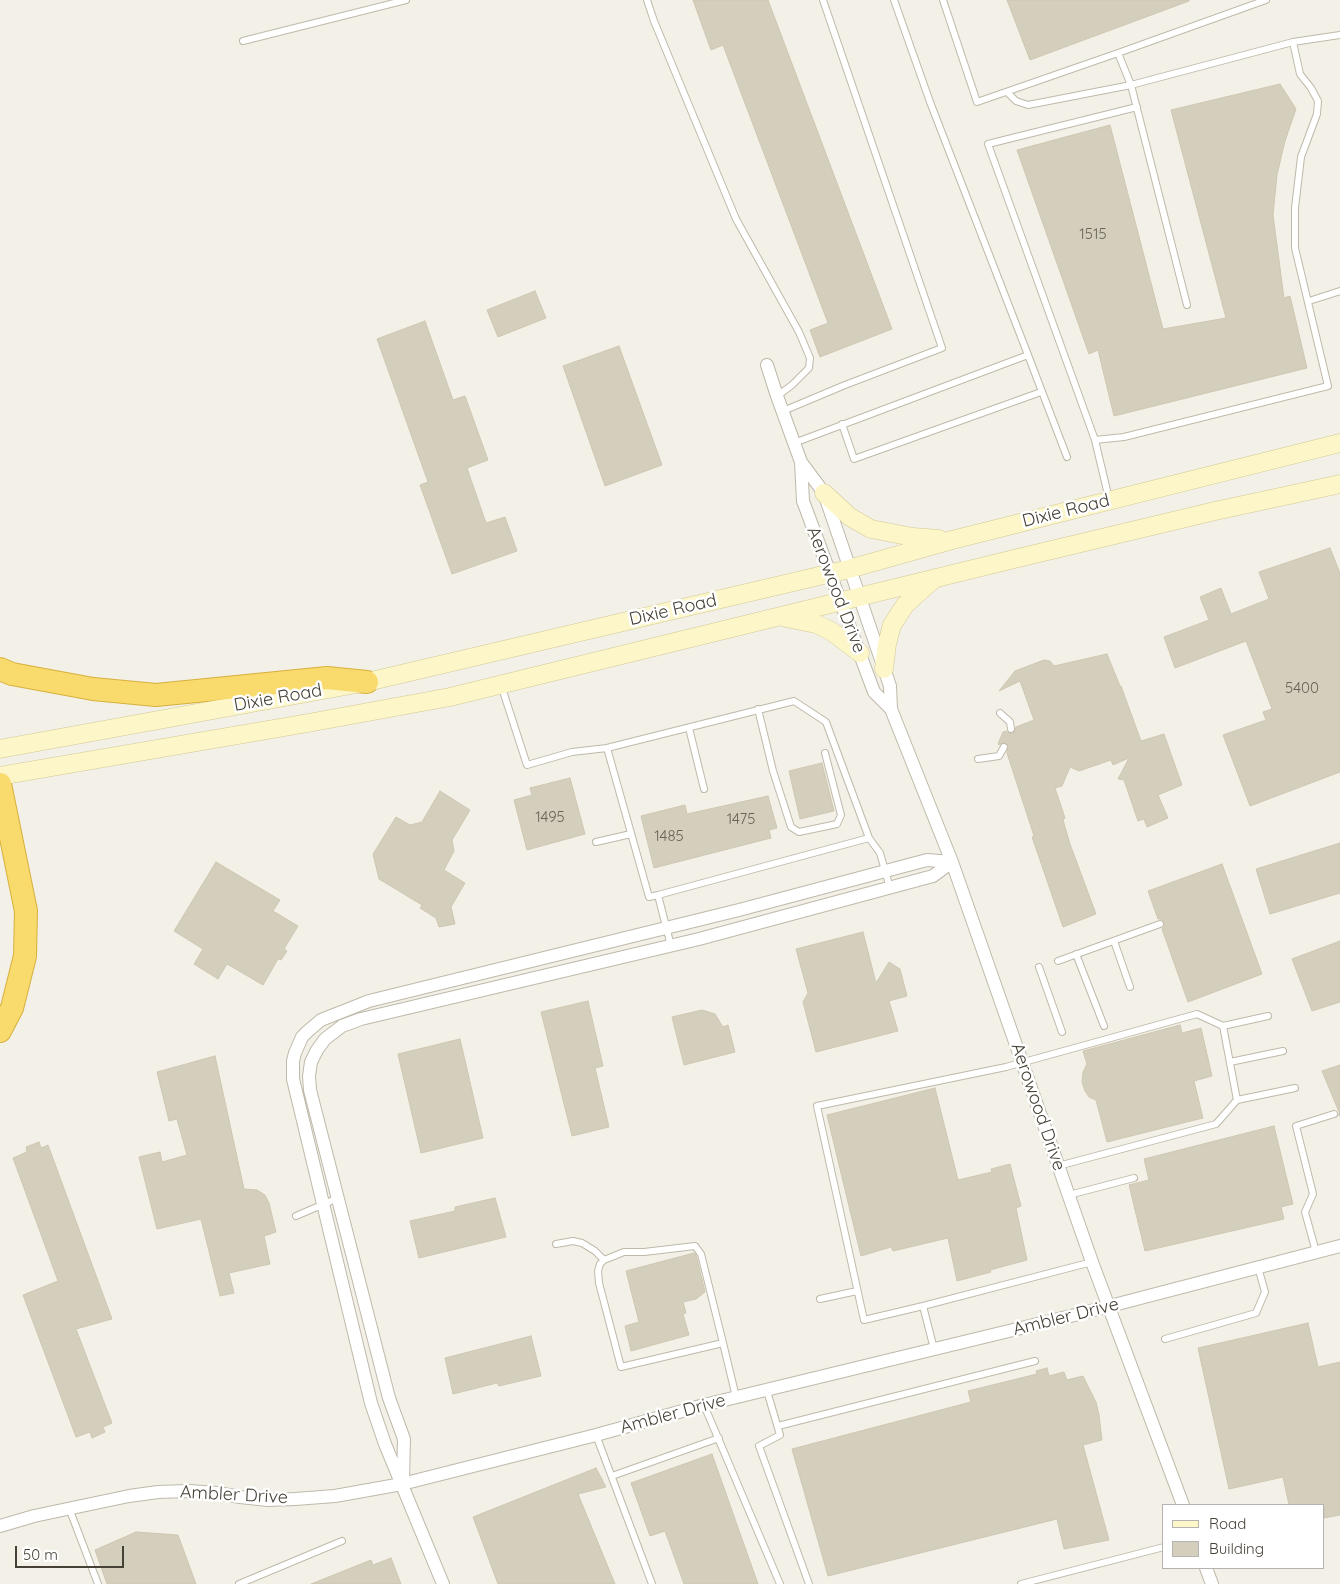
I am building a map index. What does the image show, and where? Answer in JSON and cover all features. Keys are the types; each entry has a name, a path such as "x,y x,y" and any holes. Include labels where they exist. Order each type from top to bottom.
{"highway":[{"path":"0,669 12,674 93,689 156,695 327,678 367,682"},
{"path":"0,784 26,911 25,956 12,1008 0,1031"}],"main road":[{"name":"Dixie Road","path":"0,749 367,682 849,569 952,540 1337,441"},
{"name":"Dixie Road","path":"0,776 450,697 936,577 1215,511 1340,484"},
{"path":"824,493 850,517 871,529 913,537 952,540"},
{"path":"884,669 892,624 905,605 936,577"},
{"path":"778,616 816,624 836,633 860,653"}],"street":[{"name":"Aerowood Drive","path":"767,365 802,462 824,493 890,686 891,709 952,862 1092,1262 1183,1504"},
{"name":"Aerowood Drive","path":"802,462 803,501 874,692 891,709"},
{"path":"443,1584 385,1444 372,1404 293,1079 293,1062 301,1040 314,1025 329,1016 369,1000 666,928 927,860 952,862"},
{"path":"402,1484 404,1439 389,1398 310,1090 310,1069 317,1050 330,1034 348,1024 372,1016 671,946 890,888 933,876 952,862"},
{"name":"Ambler Drive","path":"0,1526 69,1508 158,1492 189,1491 218,1493 268,1500 335,1496 402,1484 704,1405 1136,1300 1340,1246"},
{"path":"1206,1569 1212,1584"}],"lane":[{"path":"243,41 406,0"},
{"path":"647,0 736,219 799,332 810,358 809,368 792,385 777,396"},
{"path":"783,411 844,385 942,348 823,0"},
{"path":"894,0 930,102 1067,457"},
{"path":"943,0 977,102 1266,0"},
{"path":"1007,92 1016,101 1028,105 1131,84 1293,42 1340,35"},
{"path":"1095,440 1124,437 1328,386 1295,248 1295,208 1301,157 1317,114 1318,101 1300,74 1293,42"},
{"path":"1118,53 1131,84 1187,305"},
{"path":"1109,500 1095,440 988,144 1137,107"},
{"path":"1309,301 1340,291"},
{"path":"794,443 1028,355"},
{"path":"842,424 854,459 1041,392"},
{"path":"501,684 527,765 572,752 607,748 794,701 826,722 869,838 880,853 890,888"},
{"path":"758,709 773,771 791,827 799,832 837,824 842,815 825,753"},
{"path":"1000,714 1010,722 1011,729"},
{"path":"689,728 704,789"},
{"path":"978,759 999,756 1004,747"},
{"path":"607,748 649,897 869,838"},
{"path":"596,842 631,834"},
{"path":"658,894 671,946"},
{"path":"1058,960 1160,924"},
{"path":"1114,941 1130,986"},
{"path":"1076,954 1104,1026"},
{"path":"520,964 524,981"},
{"path":"1039,966 1062,1032"},
{"path":"369,1000 372,1016"},
{"path":"1092,1262 864,1320 817,1106 1023,1063 1197,1014 1223,1026 1268,1016"},
{"path":"1223,1026 1237,1100"},
{"path":"1230,1062 1283,1051"},
{"path":"1058,1166 1216,1124 1237,1100 1295,1088"},
{"path":"1316,1252 1305,1212 1313,1194 1296,1126 1334,1114"},
{"path":"1069,1195 1134,1178"},
{"path":"296,1216 338,1198"},
{"path":"556,1244 573,1241 582,1243 595,1251 604,1260"},
{"path":"723,1343 621,1367 599,1283 598,1271 600,1264 604,1260 624,1252 644,1252 695,1246 701,1254 723,1343 736,1398"},
{"path":"1164,1339 1256,1313 1265,1292 1258,1267"},
{"path":"820,1299 857,1291"},
{"path":"923,1306 934,1350"},
{"path":"778,1426 1035,1361"},
{"path":"767,1390 780,1434 759,1446 809,1584"},
{"path":"372,1404 389,1398"},
{"path":"704,1405 780,1584"},
{"path":"596,1434 652,1584"},
{"path":"612,1476 719,1438"},
{"path":"69,1508 98,1584"},
{"path":"239,1584 342,1541"},
{"path":"1021,1584 1162,1548"}],"building":[{"path":"693,0 768,0 892,329 820,357 810,330 828,323 723,45 711,50"},
{"path":"1007,0 1189,0 1189,1 1030,60"},
{"path":"1280,84 1296,109 1285,141 1277,175 1273,215 1284,298 1290,296 1307,368 1114,416 1098,350 1089,354 1017,150 1110,125 1163,329 1226,318 1171,110"},
{"path":"535,291 546,318 498,337 487,310"},
{"path":"425,321 453,400 465,396 488,460 467,468 486,523 505,517 517,551 452,574 420,485 428,482 377,339"},
{"path":"619,346 662,465 605,486 563,366"},
{"path":"1330,548 1340,573 1340,772 1250,806 1223,735 1266,720 1263,712 1272,709 1246,641 1175,668 1164,637 1209,620 1200,597 1221,588 1231,614 1269,599 1259,572"},
{"path":"1107,654 1141,741 1164,734 1182,785 1158,795 1168,818 1147,827 1144,819 1138,821 1124,780 1118,779 1129,758 1113,765 1111,760 1079,771 1070,767 1062,786 1055,788 1065,818 1063,820 1070,844 1096,914 1063,927 1032,837 1034,836 1007,753 1008,745 1004,742 998,744 1003,732 1006,731 1012,734 1016,727 1034,720 1020,681 999,691 1015,671 1044,660 1050,661 1054,666"},
{"path":"822,763 834,811 800,819 789,771"},
{"path":"570,778 585,834 527,850 514,800 532,795 530,788"},
{"path":"440,791 470,810 452,840 454,851 444,870 465,883 451,907 455,924 439,927 436,918 420,908 422,905 379,879 373,854 396,817 410,825 422,822"},
{"path":"768,796 777,828 769,830 771,838 654,868 641,816 685,805 687,814"},
{"path":"1340,843 1340,893 1270,914 1256,869"},
{"path":"216,862 280,900 273,911 298,926 284,949 287,951 281,960 278,959 263,985 227,964 218,979 194,964 203,949 174,931"},
{"path":"1222,864 1262,974 1188,1002 1162,929 1165,925 1164,922 1158,919 1148,891"},
{"path":"863,932 876,983 889,962 900,969 907,996 889,1001 898,1031 816,1052 803,1002 808,993 796,949"},
{"path":"1340,941 1340,1002 1312,1011 1292,959"},
{"path":"588,1001 603,1066 595,1068 609,1127 572,1136 541,1012"},
{"path":"702,1010 715,1014 723,1027 728,1025 735,1052 684,1065 672,1017"},
{"path":"1180,1025 1182,1033 1201,1028 1212,1076 1194,1081 1203,1118 1107,1142 1096,1100 1089,1097 1082,1082 1083,1072 1087,1064 1083,1051"},
{"path":"460,1039 483,1138 421,1153 398,1054"},
{"path":"215,1056 244,1189 257,1190 265,1195 269,1203 276,1232 264,1236 270,1264 229,1273 234,1293 220,1296 201,1219 157,1229 139,1157 160,1152 162,1162 187,1155 177,1119 169,1121 157,1072"},
{"path":"1340,1065 1340,1116 1339,1116 1322,1071"},
{"path":"935,1088 958,1180 992,1172 991,1169 1010,1164 1021,1206 1016,1208 1027,1260 957,1281 948,1238 893,1251 891,1247 861,1256 827,1115"},
{"path":"1274,1126 1293,1204 1281,1207 1284,1219 1145,1251 1129,1185 1149,1180 1144,1159"},
{"path":"39,1142 41,1148 48,1145 112,1319 76,1329 112,1423 103,1427 105,1432 92,1438 90,1432 76,1437 23,1295 58,1281 13,1158 27,1152 26,1147"},
{"path":"495,1198 506,1237 419,1258 410,1221 455,1211 455,1207"},
{"path":"694,1253 705,1292 696,1299 683,1302 686,1313 683,1314 689,1335 631,1351 625,1326 639,1322 626,1271"},
{"path":"1308,1323 1318,1367 1340,1362 1340,1515 1325,1518 1325,1504 1289,1504 1283,1477 1229,1489 1198,1348"},
{"path":"531,1336 541,1376 499,1386 497,1383 453,1394 445,1358"},
{"path":"1047,1368 1049,1376 1064,1372 1067,1380 1083,1376 1096,1402 1102,1440 1083,1445 1109,1540 1064,1549 1057,1519 828,1576 792,1449 971,1402 968,1391 1037,1374 1036,1371"},
{"path":"712,1454 758,1584 684,1584 665,1531 650,1536 631,1483"},
{"path":"596,1468 606,1487 578,1494 615,1584 498,1584 473,1517"},
{"path":"136,1532 178,1535 196,1584 107,1584 95,1550"},
{"path":"391,1558 401,1584 311,1584 371,1560 373,1565"}]}
